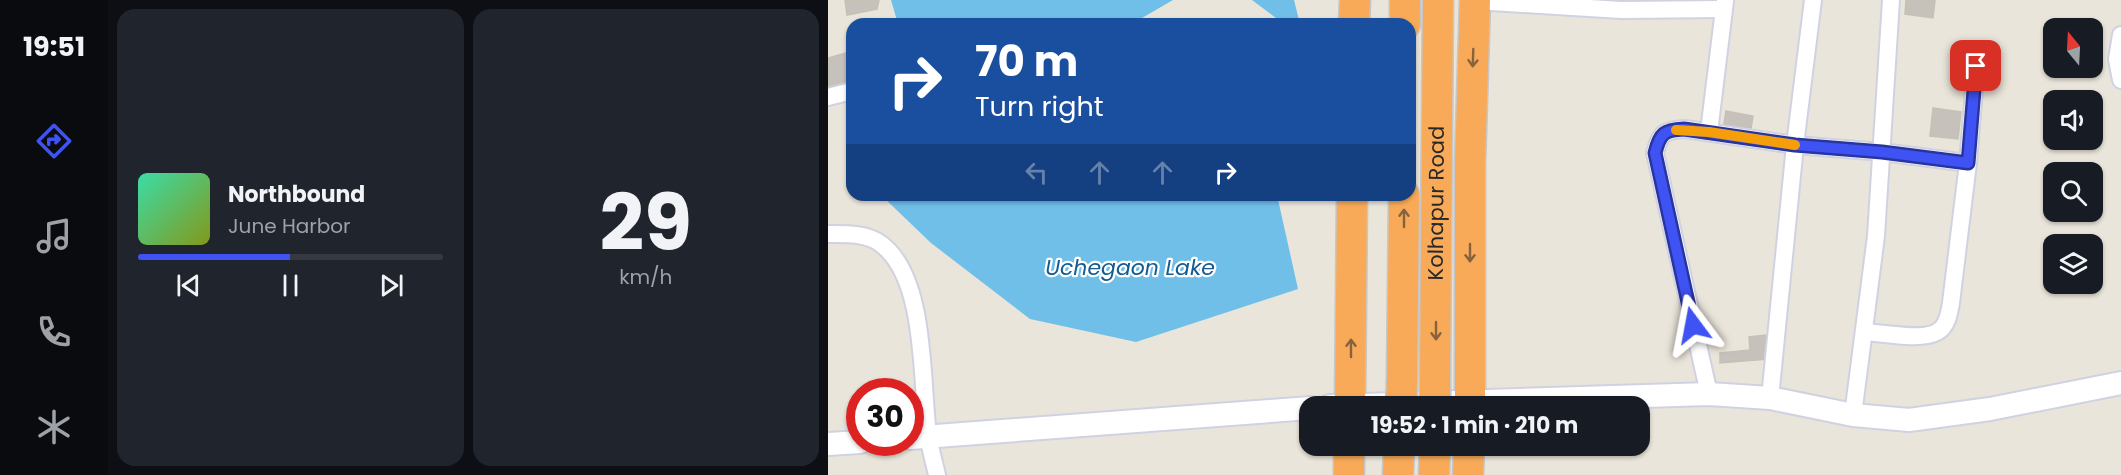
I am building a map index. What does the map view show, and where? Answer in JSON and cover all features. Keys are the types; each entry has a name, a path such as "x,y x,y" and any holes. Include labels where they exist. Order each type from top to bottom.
{"highway":[{"path":"1354,18 1355,0"},
{"path":"1405,0 1405,18"},
{"name":"Kolhapur Road","path":"1435,396 1438,0"},
{"path":"1470,396 1470,164 1475,0"},
{"path":"1343,396 1352,201"},
{"path":"1401,394 1404,201"},
{"path":"1349,456 1349,475"},
{"path":"1398,475 1399,456"},
{"path":"1434,475 1435,456"},
{"path":"1468,475 1469,456"}],"main road":[{"path":"1643,396 1708,393 1770,398 1853,415 1910,420 1990,409 2121,383"},
{"path":"924,438 1299,409"},
{"path":"828,444 846,443"}],"street":[{"path":"1475,0 1621,10 1725,5 1709,132"},
{"path":"1770,398 1795,145 1813,0"},
{"path":"1853,415 1876,236 1891,0"},
{"path":"2121,35 2117,59 2121,80"},
{"path":"1865,332 1922,336 1937,332 1947,321 1968,163 1976,66"},
{"path":"828,97 846,92"},
{"path":"1708,393 1655,153 1659,138 1670,130 1709,132 1795,145 1882,152 1968,163"},
{"path":"828,234 864,236 881,243 905,273 915,302 917,378"},
{"path":"924,448 938,475"}],"water":[{"path":"891,0 1173,0 1142,18 896,18"},
{"path":"1252,0 1294,0 1298,18 1276,18"},
{"name":"Uchegaon Lake","path":"887,201 1278,201 1298,289 1136,342 1030,319 931,243"}],"building":[{"path":"845,0 879,0 877,9 847,15"},
{"path":"1906,0 1935,0 1933,18 1905,14"},
{"path":"846,53 846,89 829,92 828,58"},
{"path":"1933,108 1961,112 1958,139 1930,136"},
{"path":"1726,111 1753,116 1750,135 1723,130"},
{"path":"1766,335 1768,359 1720,363 1720,353 1750,350 1749,337"}],"slow traffic":[{"path":"1676,130 1709,132 1795,145"}],"route":[{"path":"1693,325 1655,153 1659,138 1670,130 1684,129 1795,145 1882,152 1968,163 1976,66"}]}
